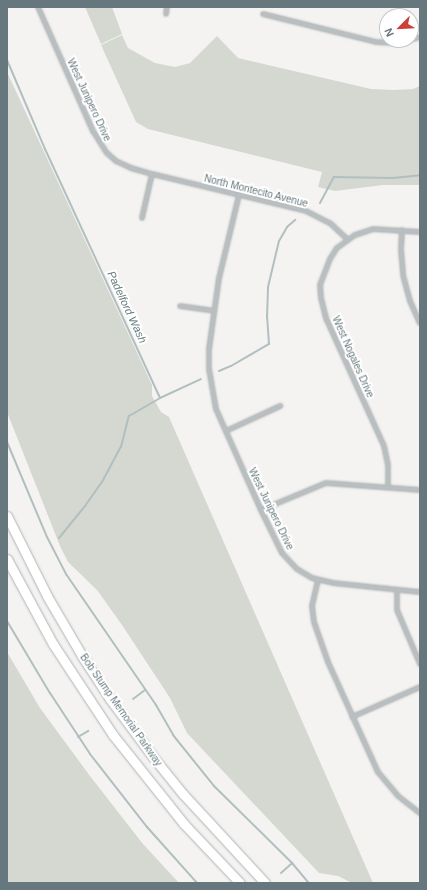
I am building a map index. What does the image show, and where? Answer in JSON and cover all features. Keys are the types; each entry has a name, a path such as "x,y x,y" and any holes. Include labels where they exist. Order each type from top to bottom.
{"highway":[{"name":"Bob Stump Memorial Parkway","path":"7,516 47,596 82,656 114,704 183,794 265,883"},
{"name":"Bob Stump Memorial Parkway","path":"7,559 53,644 113,735 180,819 240,883"}],"street":[{"name":"West Junipero Drive","path":"38,7 100,143 116,161 131,168 152,174"},
{"path":"166,14 167,7"},
{"path":"263,14 376,42 396,43 420,37"},
{"name":"North Montecito Avenue","path":"152,174 316,214 330,223 348,239"},
{"path":"142,218 152,174"},
{"name":"West Junipero Drive","path":"239,195 223,257 209,349 209,369 216,409 282,553 297,569 318,580"},
{"path":"348,239 373,229 420,232"},
{"path":"402,230 401,250 403,275 408,295 420,323"},
{"name":"West Nogales Drive","path":"348,239 337,248 324,272 320,285 321,298 326,318 384,446 388,465 388,487"},
{"path":"180,306 214,311"},
{"path":"226,431 280,406"},
{"path":"261,510 326,483 420,490"},
{"path":"420,592 318,580 312,606 316,631 352,717 374,764 383,779 401,799 420,813"},
{"path":"397,590 396,604 399,616 420,664"},
{"path":"352,717 420,687"}],"shaded area":[{"path":"85,7 112,7 122,34 101,44"},
{"path":"122,35 128,48 155,63 175,67 190,63 217,36 238,58 371,89 413,89 420,86 420,185 383,185 335,191 318,187 322,172 148,129 136,122 101,45"},
{"path":"7,72 152,385 152,396 161,412 169,417 373,883 352,883 338,876 319,873 187,733 170,698 122,625 97,590 68,562 60,546 7,412"},
{"path":"7,652 40,708 90,776 143,844 179,883 7,883"}],"waterway":[{"name":"Padelford Wash","path":"7,60 45,149 160,398"},
{"path":"320,203 334,177 393,178 420,175"},
{"path":"219,371 231,366 269,344 267,317 268,287 279,241 287,227 295,220"},
{"name":"Padelford Wash","path":"59,538 102,482 121,447 129,416 160,398 201,379"},
{"path":"7,442 47,537 66,574 156,705 173,735 214,786 292,863 309,883"},
{"path":"7,621 50,693 90,754 147,827 197,883"},
{"path":"133,699 145,690"},
{"path":"78,737 88,731"},
{"path":"281,873 292,863"}]}
